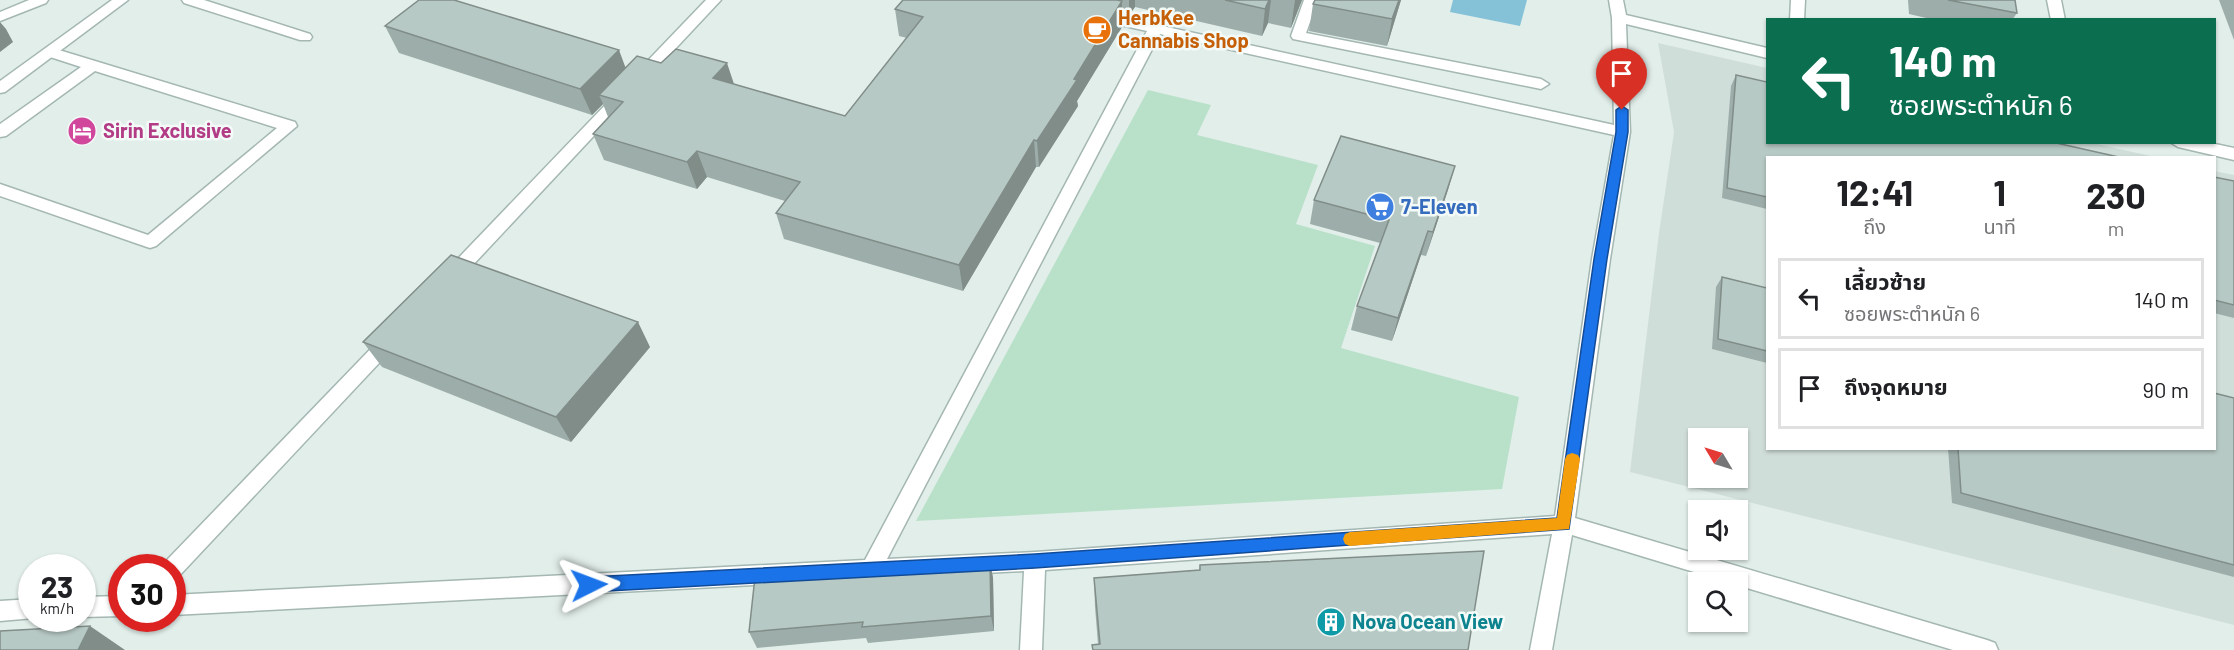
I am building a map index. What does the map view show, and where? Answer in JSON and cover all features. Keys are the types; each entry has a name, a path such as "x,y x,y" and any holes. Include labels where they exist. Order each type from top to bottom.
{"street":[{"path":"0,17 41,0"},
{"path":"0,88 121,0"},
{"path":"189,0 305,37"},
{"path":"435,293 714,0"},
{"path":"1311,0 1298,36 1541,84"},
{"path":"1797,18 1798,0"},
{"path":"2054,0 2058,18"},
{"path":"1541,650 1564,524 1601,259 1622,132 1618,9 1766,53"},
{"path":"1086,13 1622,132"},
{"path":"872,569 1156,29"},
{"path":"0,190 150,242 289,126 49,52"},
{"path":"0,132 94,65"},
{"path":"2187,144 2234,154"},
{"path":"186,554 402,328"},
{"path":"186,605 1035,561 1564,524 1987,650"},
{"path":"1031,650 1035,561"},
{"path":"0,611 18,610"}],"shaded area":[{"path":"1658,43 1766,68 1766,144 2097,144 2151,156 1766,156 1766,450 2216,450 2216,171 2234,175 2234,625 1748,502 1748,500 1693,488 1748,488 1748,428 1688,428 1688,487 1630,472 1659,233 1674,132"}],"green space":[{"path":"1148,90 1211,105 1197,135 1318,165 1296,224 1375,246 1341,348 1519,397 1502,489 916,521"}],"water":[{"path":"1453,0 1527,0 1520,26 1450,12"}],"building":[{"path":"419,0 454,0 619,50 580,89 385,26"},
{"path":"903,0 1122,1 1074,79 1077,80 1037,141 1034,140 959,265 776,213 800,182 697,151 687,162 593,134 623,102 599,95 637,56 661,63 676,49 727,63 713,78 845,116 923,17 895,9"},
{"path":"1225,0 1269,0 1265,9"},
{"path":"1315,0 1399,0 1392,19 1313,4"},
{"path":"1948,0 2015,0 2017,13"},
{"path":"1736,75 1766,82 1766,144 2061,144 2114,156 1766,156 1766,197 1727,188"},
{"path":"1341,136 1455,166 1433,232 1428,231 1398,318 1357,306 1389,220 1314,200"},
{"path":"2216,177 2234,181 2234,305 2216,300"},
{"path":"451,255 638,322 556,417 363,342"},
{"path":"1722,277 1766,288 1766,351 1718,339"},
{"path":"2216,394 2234,398 2234,565 1961,493 1958,450 2216,450"},
{"path":"1484,551 1468,650 1093,650 1092,645 1100,644 1094,578 1200,570 1200,565"},
{"path":"990,562 991,616 862,627 863,622 749,632 755,577 808,573 808,578"},
{"path":"0,631 87,632 78,650 0,650"}],"slow traffic":[{"path":"1350,539 1564,524 1572,459"}],"place":[{"name":"HerbKee Cannabis Shop","path":"1097,30"},
{"name":"Sirin Exclusive","path":"82,131"},
{"name":"7-Eleven","path":"1380,207"},
{"name":"Nova Ocean View","path":"1331,622"}],"route":[{"path":"589,585 1035,561 1564,524 1586,358 1622,132 1622,110"}]}
